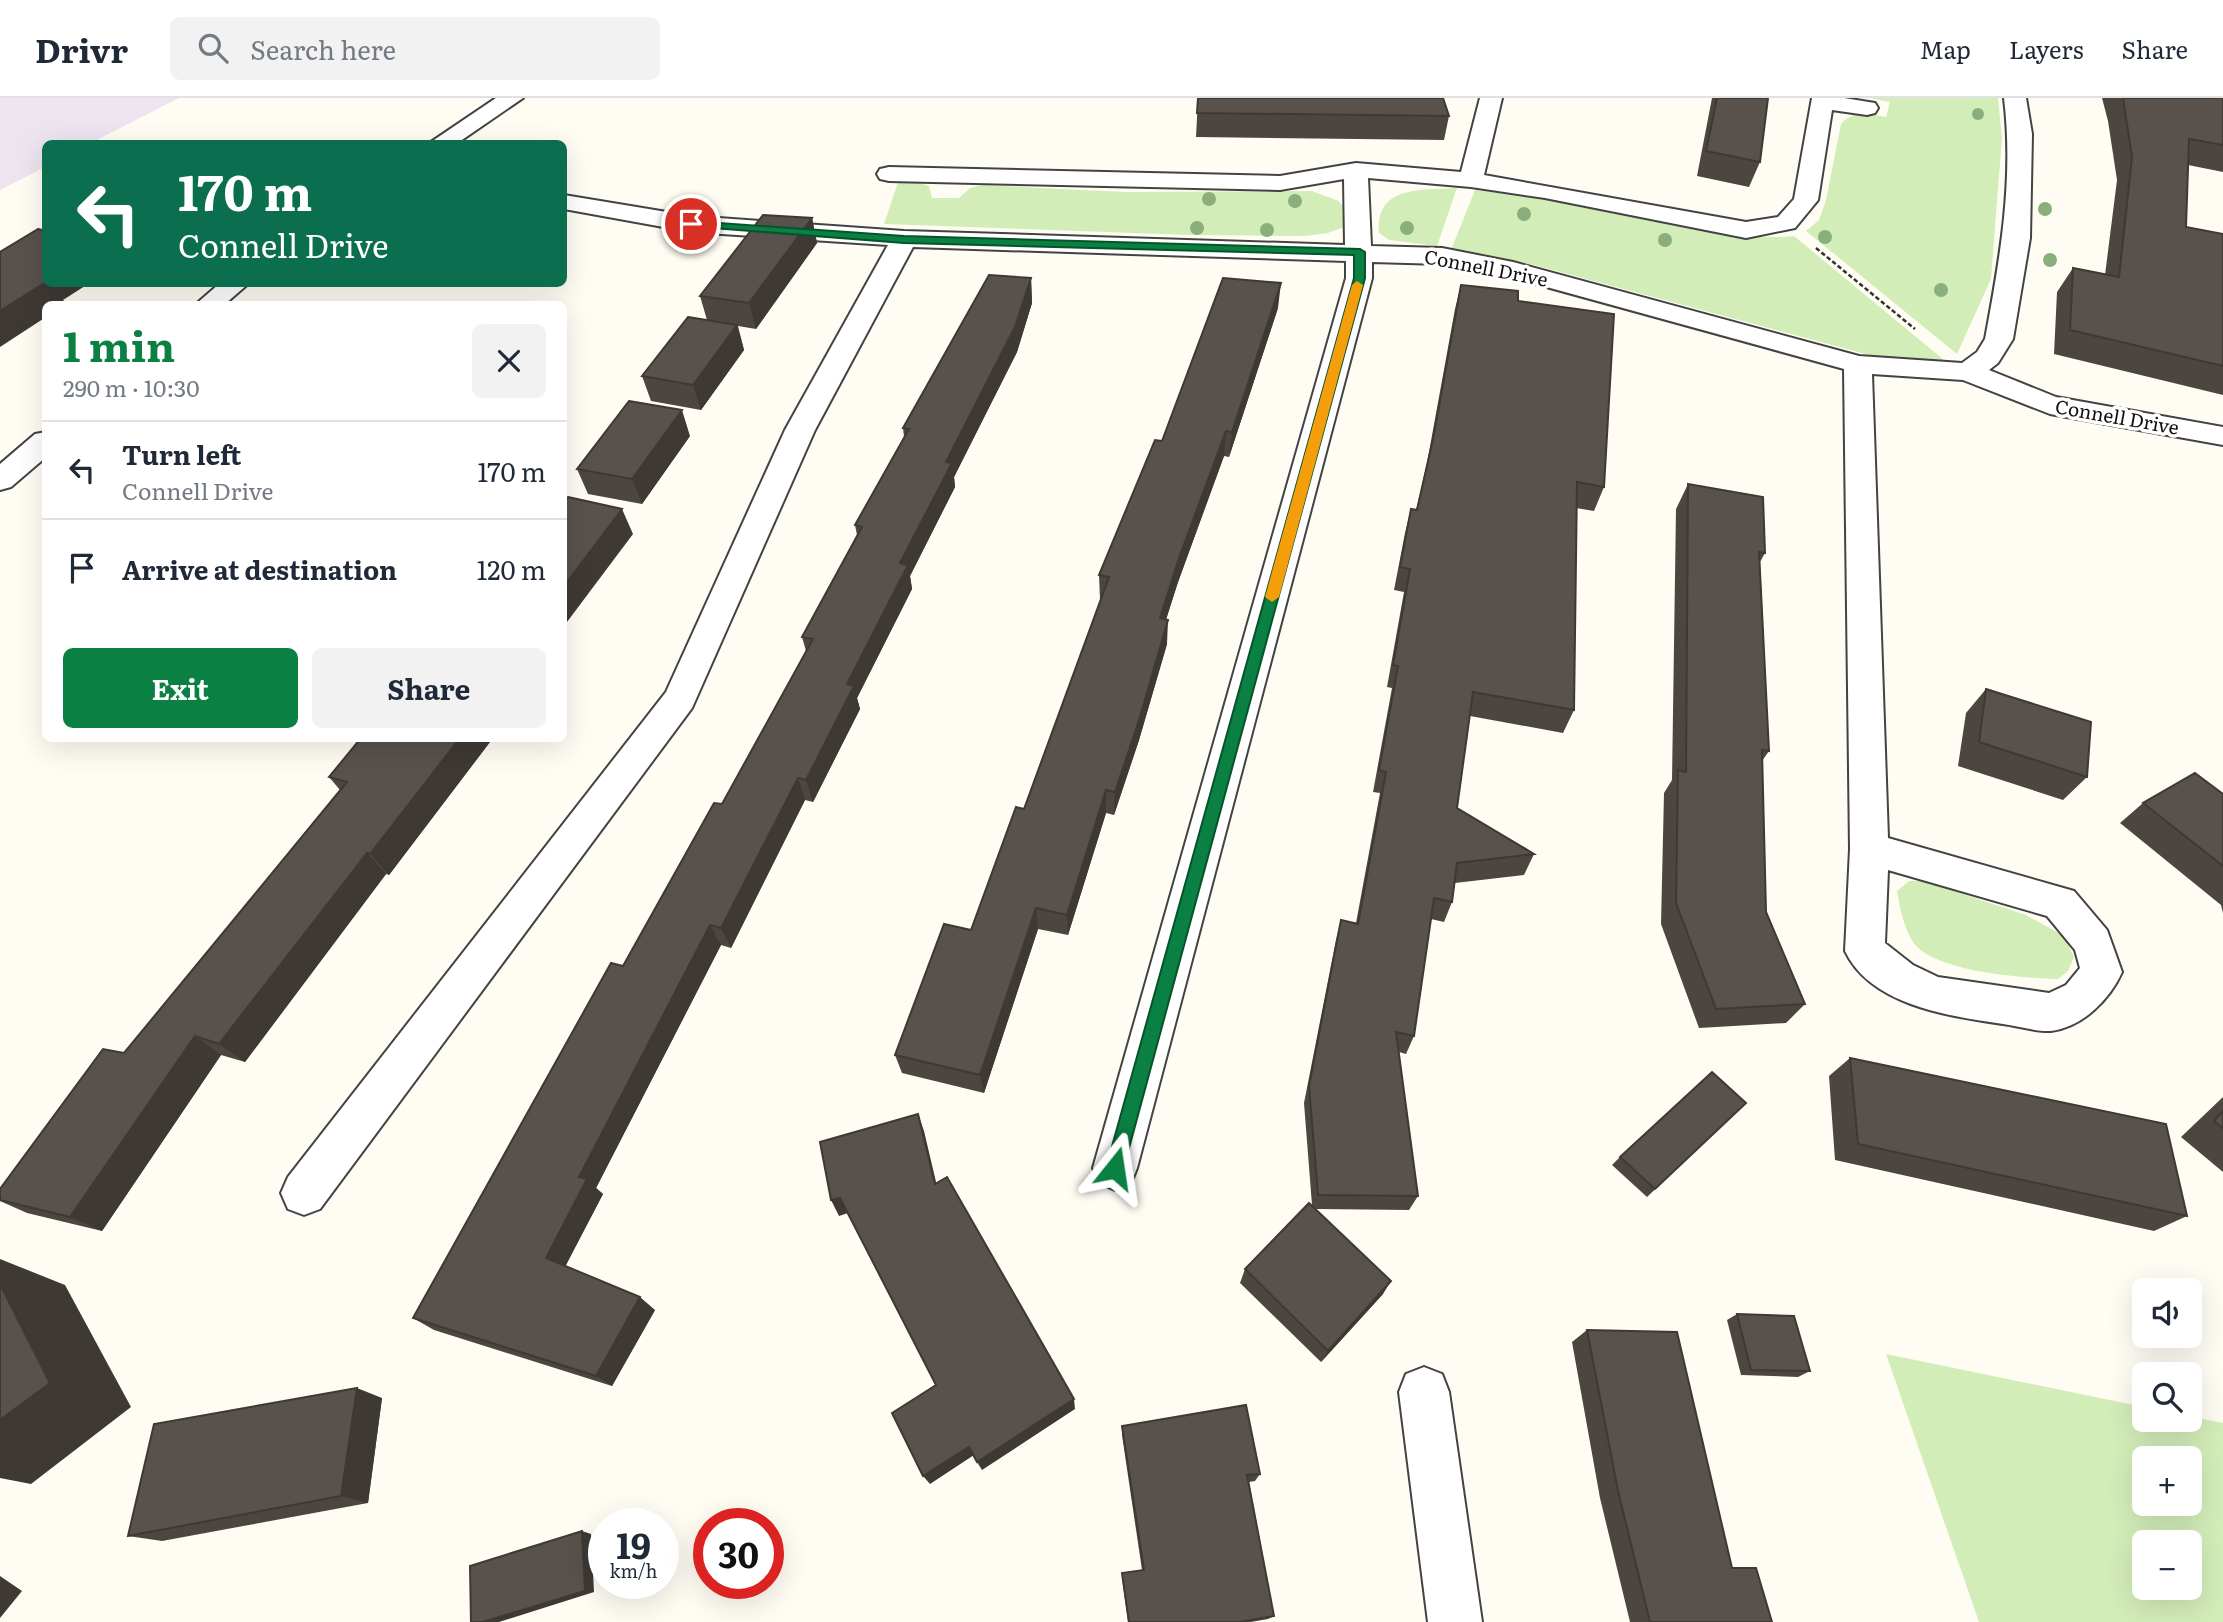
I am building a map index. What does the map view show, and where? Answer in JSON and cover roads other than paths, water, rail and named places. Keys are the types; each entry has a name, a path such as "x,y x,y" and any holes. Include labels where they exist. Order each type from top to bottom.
{"street":[{"path":"445,140 512,98"},
{"path":"1471,180 1491,98"},
{"path":"1968,372 1988,357 1999,339 2014,251 2020,134 2015,98"},
{"path":"889,174 947,184 1280,183 1356,170 1471,180 1746,230 1786,223 1805,200 1823,100 1867,108"},
{"path":"1115,1168 1359,278 1356,170"},
{"name":"Connell Drive","path":"567,203 691,224 904,239 1432,255 1513,270 1858,364 1968,372 2050,405 2223,436"},
{"path":"304,1193 680,699 800,430 904,239"},
{"path":"213,301 231,287"},
{"path":"1858,364 1869,849 1865,951 1899,978 1933,995 2051,1012 2081,998 2102,972 2093,942 2060,903 1869,849"},
{"path":"0,480 42,444"},
{"path":"1424,1392 1455,1622"}]}
